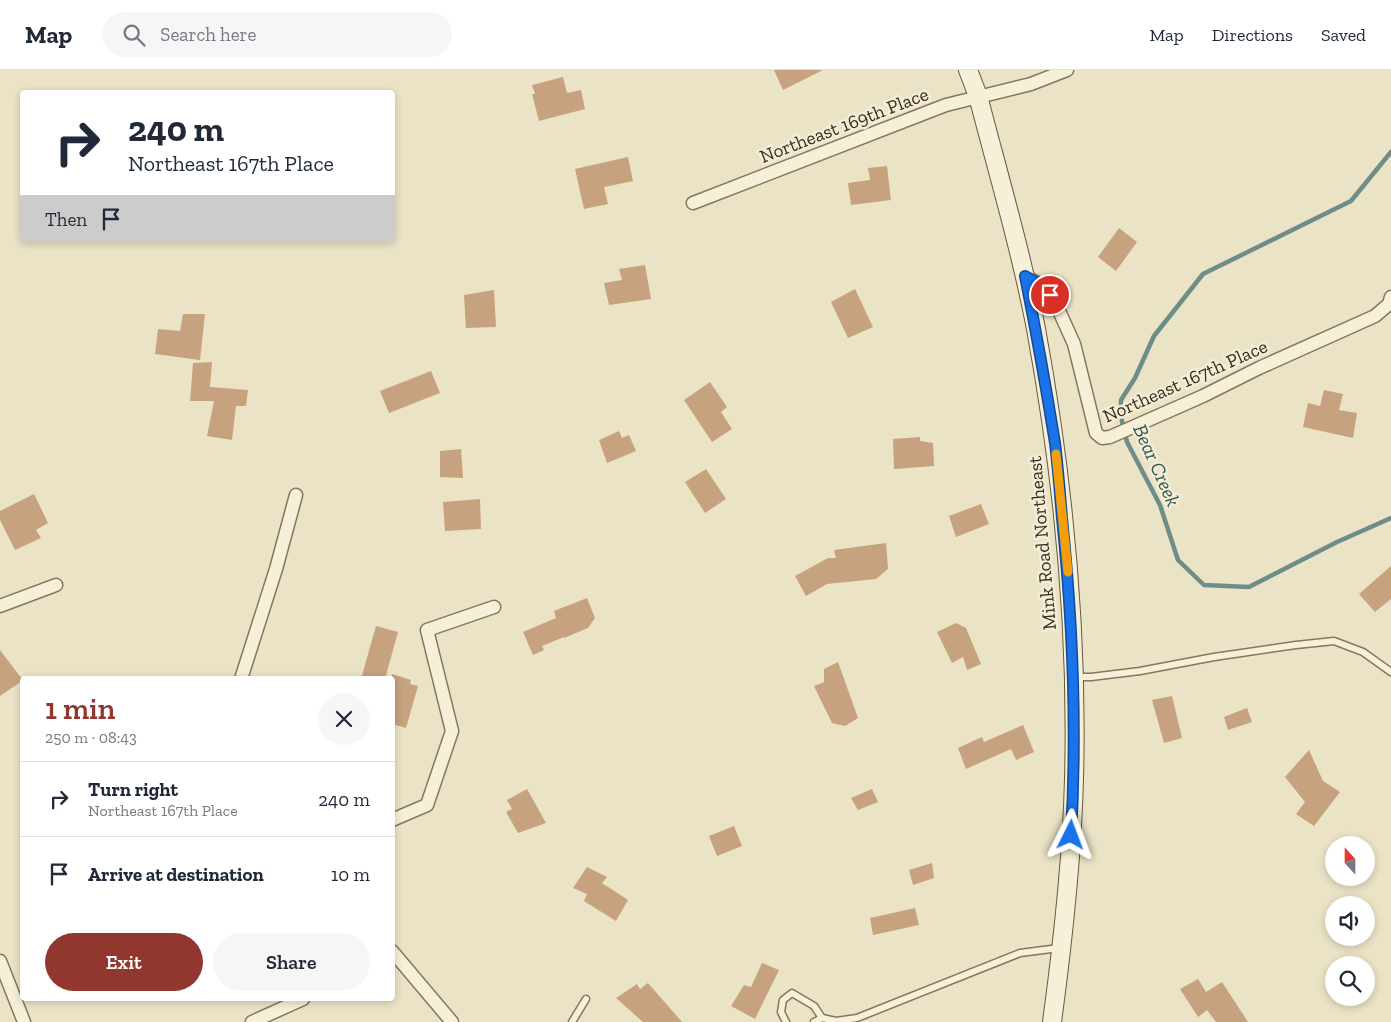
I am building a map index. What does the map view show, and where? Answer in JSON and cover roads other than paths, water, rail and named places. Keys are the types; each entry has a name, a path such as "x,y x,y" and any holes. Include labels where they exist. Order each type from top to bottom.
{"street":[{"name":"Mink Road Northeast","path":"968,70 978,96 1025,276 1036,330 1055,444 1067,562 1073,677 1074,788 1069,873 1052,1022"},
{"name":"Northeast 169th Place","path":"693,203 946,105 1031,84 1067,70"},
{"name":"Northeast 167th Place","path":"1025,276 1043,286 1056,304 1074,344 1096,434 1102,438 1110,437 1202,396 1375,316 1389,304 1391,297"},
{"path":"242,676 276,568 296,496"},
{"path":"0,606 56,585"},
{"path":"395,819 428,806 452,731 426,630 494,607"},
{"path":"0,961 24,1022"},
{"path":"398,964 452,1022"},
{"path":"252,1022 299,1001"}],"lane":[{"path":"1073,677 1091,677 1140,671 1214,657 1334,641 1363,652 1391,672"},
{"path":"814,1022 822,1018 836,1021 857,1018 1020,953 1062,947"},
{"path":"786,1022 781,1012 783,1000 792,993 814,1006 822,1018"},
{"path":"572,1022 586,1000"}],"waterway":[{"name":"Bear Creek","path":"1391,152 1351,201 1203,274 1154,336 1135,378 1121,400 1121,417 1127,442 1160,505 1178,560 1204,585 1249,587 1337,542 1391,518"}]}
